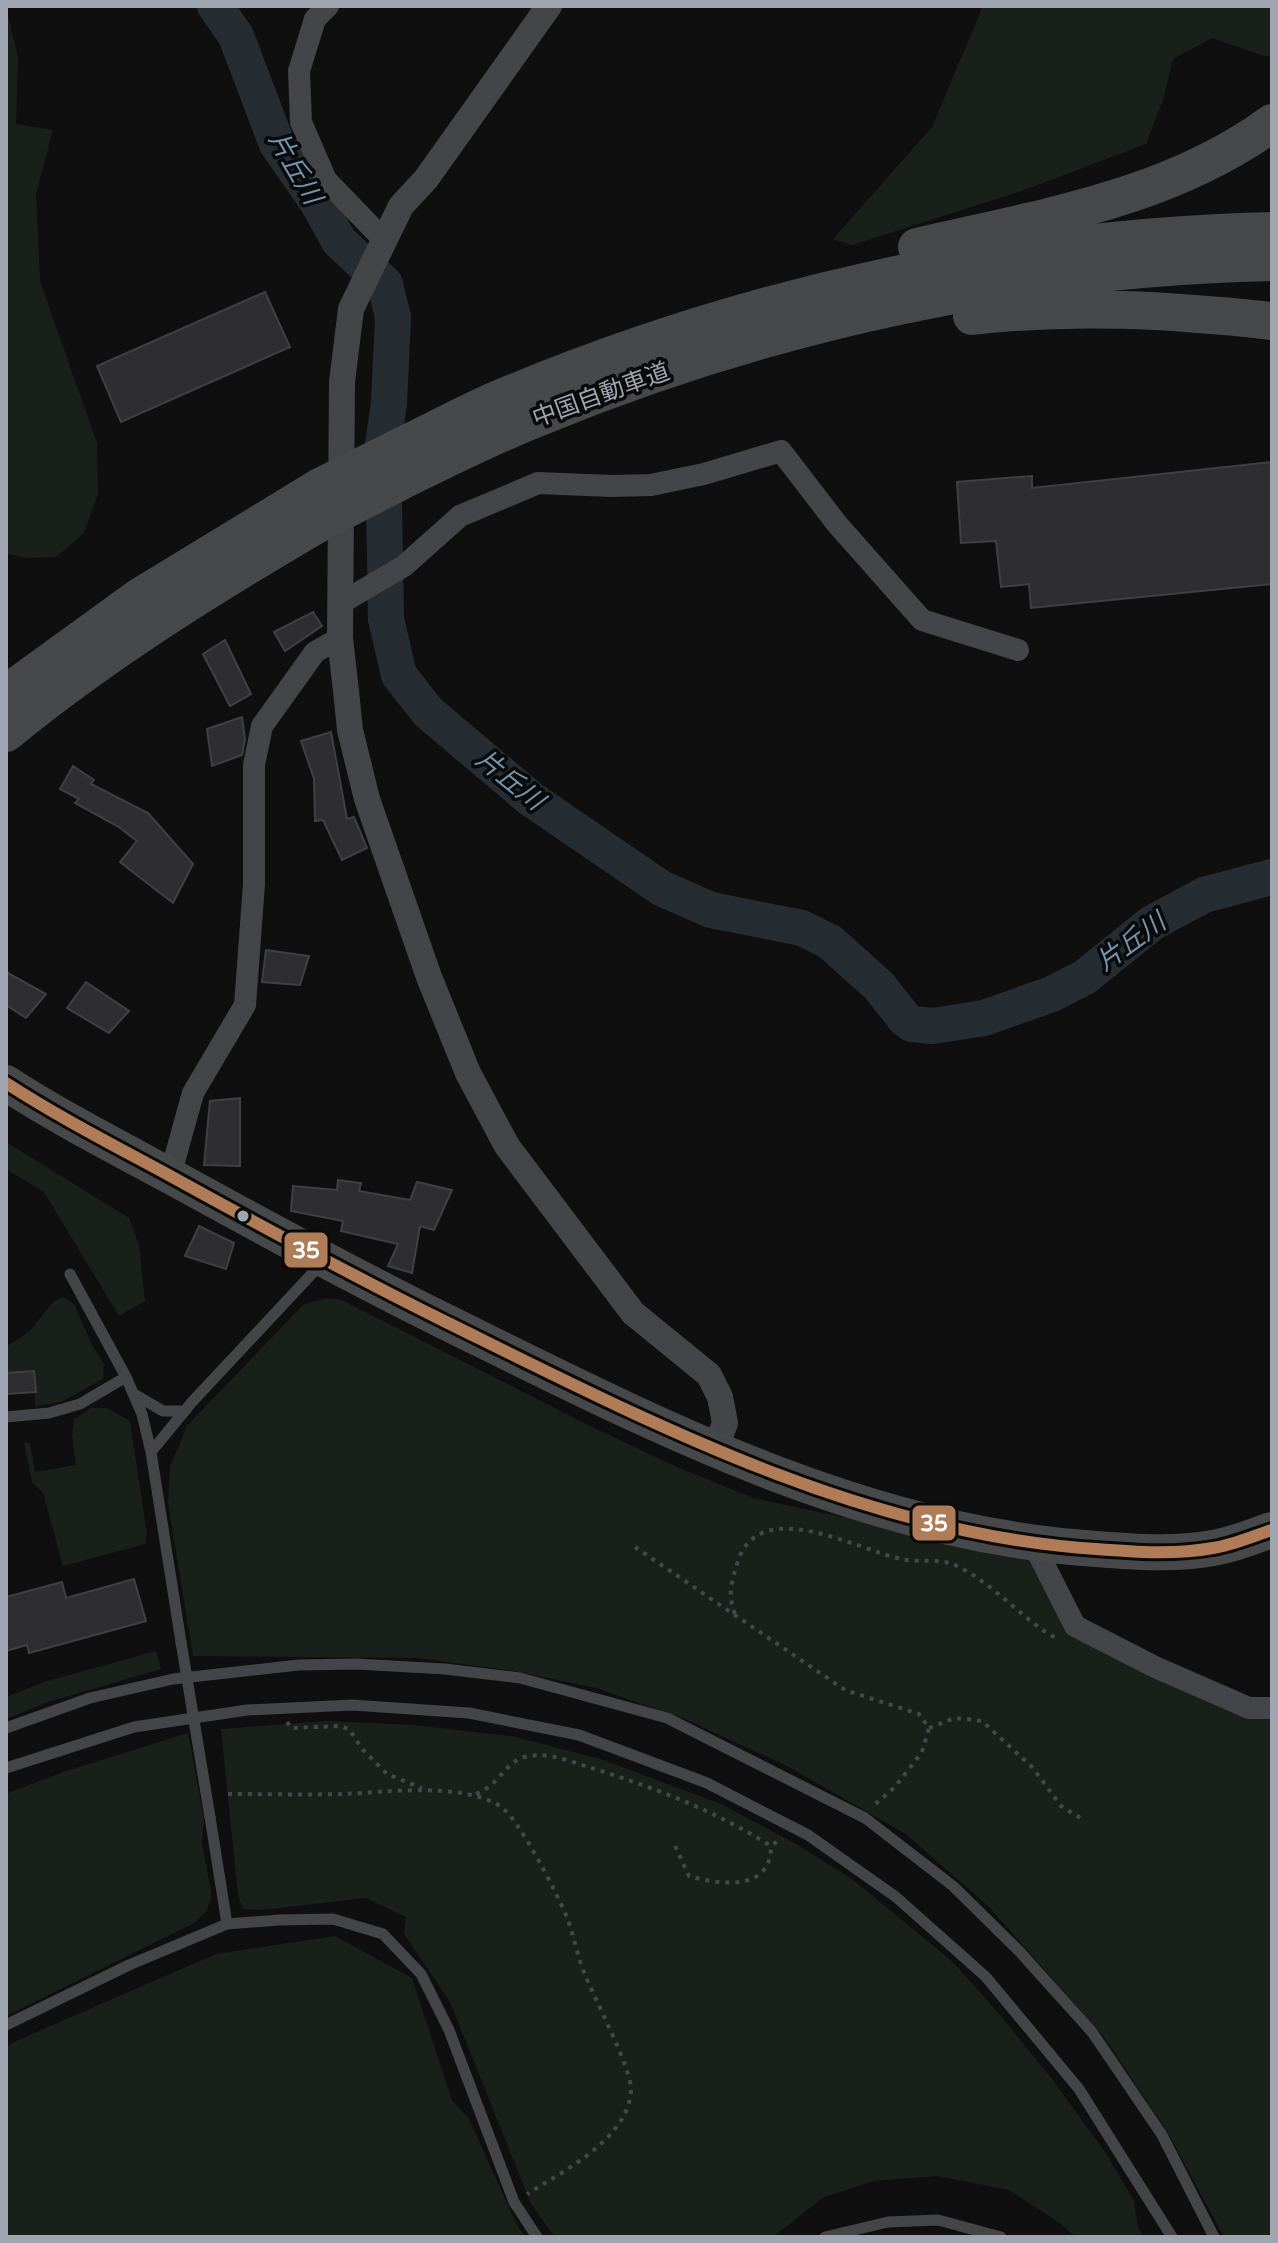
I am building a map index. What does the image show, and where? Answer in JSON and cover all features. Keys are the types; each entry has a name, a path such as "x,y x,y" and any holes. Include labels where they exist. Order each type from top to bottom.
{"highway":[{"path":"498,400 588,358 830,272 1142,191 1200,168 1272,123"},
{"name":"中国自動車道","path":"6,694 138,598 400,464 498,400 614,355 718,321 909,273 1064,247 1136,239 1272,231"},
{"name":"中国自動車道","path":"400,464 486,439 634,382 735,349 844,320 1031,283 1136,270 1272,262"},
{"path":"486,439 742,359 923,321 1007,312 1107,308 1272,321"},
{"name":"中国自動車道","path":"6,733 319,505"},
{"path":"6,1083 61,1118 324,1262 602,1399 715,1450 820,1489 926,1522 1033,1543 1155,1553 1214,1548 1272,1530"}],"street":[{"path":"328,6 315,19 299,71 301,122 326,180 383,239"},
{"path":"549,6 426,179 401,206 351,309 342,382 340,638 350,730 367,799 424,964 468,1073 507,1146 633,1313 709,1375 720,1397 725,1423 715,1450"},
{"path":"341,603 404,566 460,516 538,483 651,485 704,474 781,451 837,524 922,620 1018,650"},
{"path":"170,1176 193,1093 245,1005 254,884 254,765 262,726 315,652 340,638"},
{"path":"1033,1543 1075,1626 1155,1667 1249,1708 1272,1708"}],"lane":[{"path":"151,1452 185,1411 324,1262"},
{"path":"70,1274 126,1377 142,1414 151,1452 227,1924"},
{"path":"6,1417 49,1413 80,1404 126,1377"},
{"path":"133,1393 163,1411 185,1411"},
{"path":"6,1728 90,1698 173,1679 299,1665 356,1664 445,1669 520,1678 667,1718 856,1813 953,1886 1019,1951 1092,2032 1162,2135 1214,2237"},
{"path":"6,1768 134,1727 247,1710 352,1705 469,1713 579,1735 707,1783 795,1828 896,1897 986,1977 1079,2089 1172,2237"},
{"path":"6,2025 129,1965 227,1924 333,1919 383,1934 421,1974 449,2030 514,2202 537,2237"},
{"path":"825,2237 888,2222 938,2220 1001,2237"}],"path":[{"path":"735,1614 729,1600 742,1548 762,1533 780,1527 801,1529 903,1560 953,1564 1064,1642"},
{"path":"635,1547 845,1690 919,1714 929,1728"},
{"path":"280,1708 291,1728 339,1726 349,1729 363,1750 387,1774 428,1790"},
{"path":"929,1728 955,1718 982,1721 1032,1767 1061,1806 1082,1819"},
{"path":"856,1813 878,1804 895,1787 922,1752 929,1728"},
{"path":"474,1795 490,1788 510,1762 532,1755 554,1756 660,1790 733,1822 771,1846"},
{"path":"228,1794 428,1790 474,1795 501,1806 520,1828 567,1917 583,1970 632,2089 624,2115 600,2147 514,2202"},
{"path":"771,1846 795,1828"},
{"path":"675,1846 689,1876 725,1883 749,1879 765,1871 771,1857 771,1846"}],"shaded area":[{"path":"6,6 18,58 16,124 53,130 36,194 40,281 97,443 98,494 84,533 56,557 25,558 6,553"},
{"path":"983,6 1272,6 1272,56 1212,38 1173,59 1163,100 1146,144 1019,192 852,245 833,239 932,127"},
{"path":"6,1142 129,1218 139,1245 145,1301 119,1316 44,1192 6,1169"},
{"path":"64,1297 74,1304 104,1364 103,1379 61,1402 35,1406 34,1371 6,1373 6,1347 29,1332 54,1301"},
{"path":"323,1299 340,1299 592,1427 753,1498 1035,1558 1066,1625 1272,1714 1272,2237 1224,2237 1168,2133 1104,2037 989,1907 906,1834 787,1766 685,1719 596,1688 514,1671 418,1658 193,1656 168,1504 170,1467 187,1426 303,1305"},
{"path":"91,1408 107,1408 130,1421 147,1535 145,1544 63,1566 43,1493 32,1482 24,1442 30,1443 35,1472 76,1465 72,1436 74,1419"},
{"path":"156,1651 161,1669 48,1702 6,1719 6,1697 44,1682"},
{"path":"327,1721 414,1725 511,1736 601,1759 721,1804 798,1845 852,1879 953,1962 1000,2015 1052,2079 1107,2155 1134,2201 1138,2228 1144,2237 1076,2237 1009,2190 937,2176 874,2181 824,2197 773,2237 555,2237 531,2204 450,2002 404,1934 406,1917 366,1898 262,1910 243,1909 238,1895 221,1729"},
{"path":"188,1733 204,1819 202,1843 212,1897 206,1912 194,1923 6,2016 6,1794 63,1772"},
{"path":"335,1936 412,1978 452,2100 469,2119 525,2237 6,2237 6,2047 216,1954"}],"building":[{"path":"265,292 290,347 121,422 97,366"},
{"path":"1272,462 1272,584 1031,608 1029,584 1001,587 996,541 961,543 957,482 1032,476 1032,488"},
{"path":"313,612 322,626 285,651 274,632"},
{"path":"225,640 251,694 230,706 203,654"},
{"path":"242,717 245,739 242,755 212,766 207,729"},
{"path":"331,732 347,819 354,817 367,848 342,860 323,820 315,821 314,779 301,741"},
{"path":"73,766 94,780 91,784 148,813 193,864 173,903 120,862 137,841 119,827 75,803 79,799 60,789"},
{"path":"266,950 309,956 300,985 262,982"},
{"path":"6,972 46,994 26,1018 6,1005"},
{"path":"86,982 129,1011 109,1033 67,1008"},
{"path":"240,1098 240,1166 204,1165 210,1101"},
{"path":"338,1180 361,1183 359,1191 410,1200 417,1182 452,1190 434,1230 420,1226 412,1273 388,1266 398,1244 341,1231 343,1221 291,1211 293,1186 337,1190"},
{"path":"199,1226 234,1243 226,1269 185,1256"},
{"path":"34,1371 36,1392 6,1394 6,1373"},
{"path":"134,1579 146,1621 29,1653 27,1645 6,1651 6,1597 62,1582 66,1598"}],"waterway":[{"name":"片丘川","path":"215,6 236,36 277,144 318,203 339,241 385,284 393,317 389,403 383,445 386,619 399,675 428,712 531,799 661,888 711,910 802,928 830,942 879,986 912,1024 933,1026 984,1018 1052,994 1085,977 1152,923 1204,895 1272,877"}],"transit line":[{"name":"35","path":"6,1083 110,1144 442,1320 678,1433 841,1497 924,1521 1009,1539 1096,1549 1184,1552 1228,1545 1272,1530"}]}
